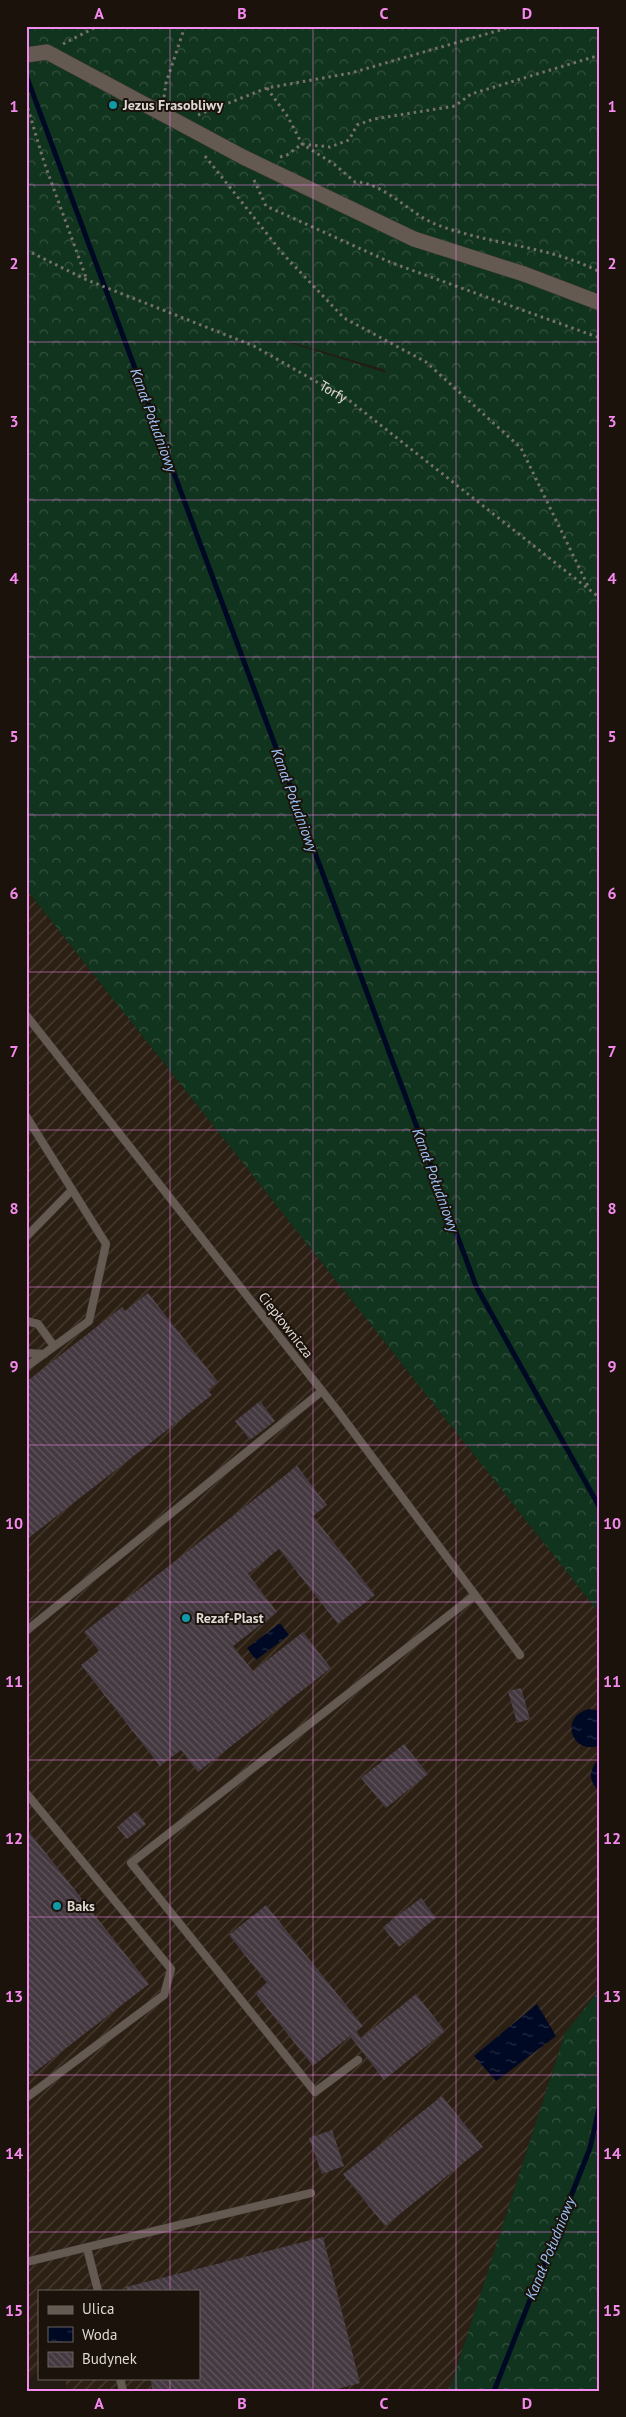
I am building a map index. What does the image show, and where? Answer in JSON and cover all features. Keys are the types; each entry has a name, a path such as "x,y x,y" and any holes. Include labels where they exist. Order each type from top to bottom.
{"street":[{"path":"35,54 163,114 249,160 414,239 524,274 600,302"}],"lane":[{"name":"Ciepłownicza","path":"26,1015 322,1392 520,1654"},
{"path":"26,1116 106,1244 89,1321 26,1367"},
{"path":"26,1237 72,1190"},
{"path":"26,1321 38,1324 54,1346"},
{"path":"26,1353 44,1354"},
{"path":"26,1631 322,1392"},
{"path":"358,2060 315,2092 131,1863 475,1595"},
{"path":"26,1793 171,1970 164,1995 26,2098"},
{"path":"26,2262 311,2193"},
{"path":"87,2248 98,2290"}],"path":[{"path":"35,54 98,26"},
{"path":"163,114 166,83 185,26"},
{"path":"178,122 220,108 267,88 351,73 514,26"},
{"path":"600,56 471,94 455,106 374,119 357,125 349,140 330,147 302,144 287,155 249,160 266,206 392,263 600,338"},
{"path":"267,88 288,117 302,144 334,164 355,182 368,182 411,212 435,224 485,240 570,259 600,272"},
{"path":"26,102 44,162 87,280"},
{"path":"204,154 283,254 344,318 426,362 522,448 590,591"},
{"name":"Torfy","path":"26,250 87,280 254,346 350,401 600,598"}],"shaded area":[{"path":"26,889 600,1614 600,1989 565,2033 449,2391 67,2391 65,2380 200,2380 200,2290 38,2290 38,2372 26,2382"}],"green space":[{"path":"26,26 600,26 600,1614 26,889","holes":["280,339 383,369 387,373"]},
{"path":"600,1989 600,2391 449,2391 565,2033"}],"water":[{"path":"280,1623 289,1635 256,1660 247,1648"},
{"path":"589,1709 600,1711 600,1745 590,1747 576,1741 571,1727 579,1713"},
{"path":"600,1758 600,1791 593,1783 591,1775 596,1762"},
{"path":"537,2004 556,2036 496,2081 474,2056"}],"building":[{"path":"148,1293 218,1382 208,1390 212,1395 26,1540 26,1382 122,1307 125,1311"},
{"path":"260,1401 275,1421 250,1440 235,1421"},
{"name":"Rezaf-Plast","path":"297,1466 327,1505 313,1516 375,1595 338,1624 279,1549 248,1574 277,1612 233,1646 253,1671 303,1632 331,1668 198,1772 181,1750 160,1766 81,1665 99,1651 84,1632"},
{"path":"521,1688 530,1719 517,1723 508,1691"},
{"path":"404,1744 428,1774 386,1808 361,1778"},
{"path":"136,1811 146,1824 127,1839 117,1827"},
{"name":"Baks","path":"26,1828 149,1984 26,2079"},
{"path":"421,1898 436,1918 399,1947 383,1927"},
{"path":"266,1905 363,2026 356,2031 361,2038 416,1994 445,2031 384,2080 350,2036 313,2066 255,1993 267,1983 229,1935"},
{"path":"442,2096 483,2147 385,2226 343,2174"},
{"path":"332,2130 344,2166 322,2174 309,2138"},
{"path":"323,2237 360,2383 330,2391 153,2391 150,2380 200,2380 200,2290 127,2290 126,2287"}],"waterway":[{"name":"Kanał Południowy","path":"26,75 476,1286 600,1508"},
{"name":"Kanał Południowy","path":"494,2391 590,2148 600,2104"}],"place":[{"name":"Jezus Frasobliwy","path":"113,105"},
{"name":"Rezaf-Plast","path":"186,1618"},
{"name":"Baks","path":"57,1906"}]}
